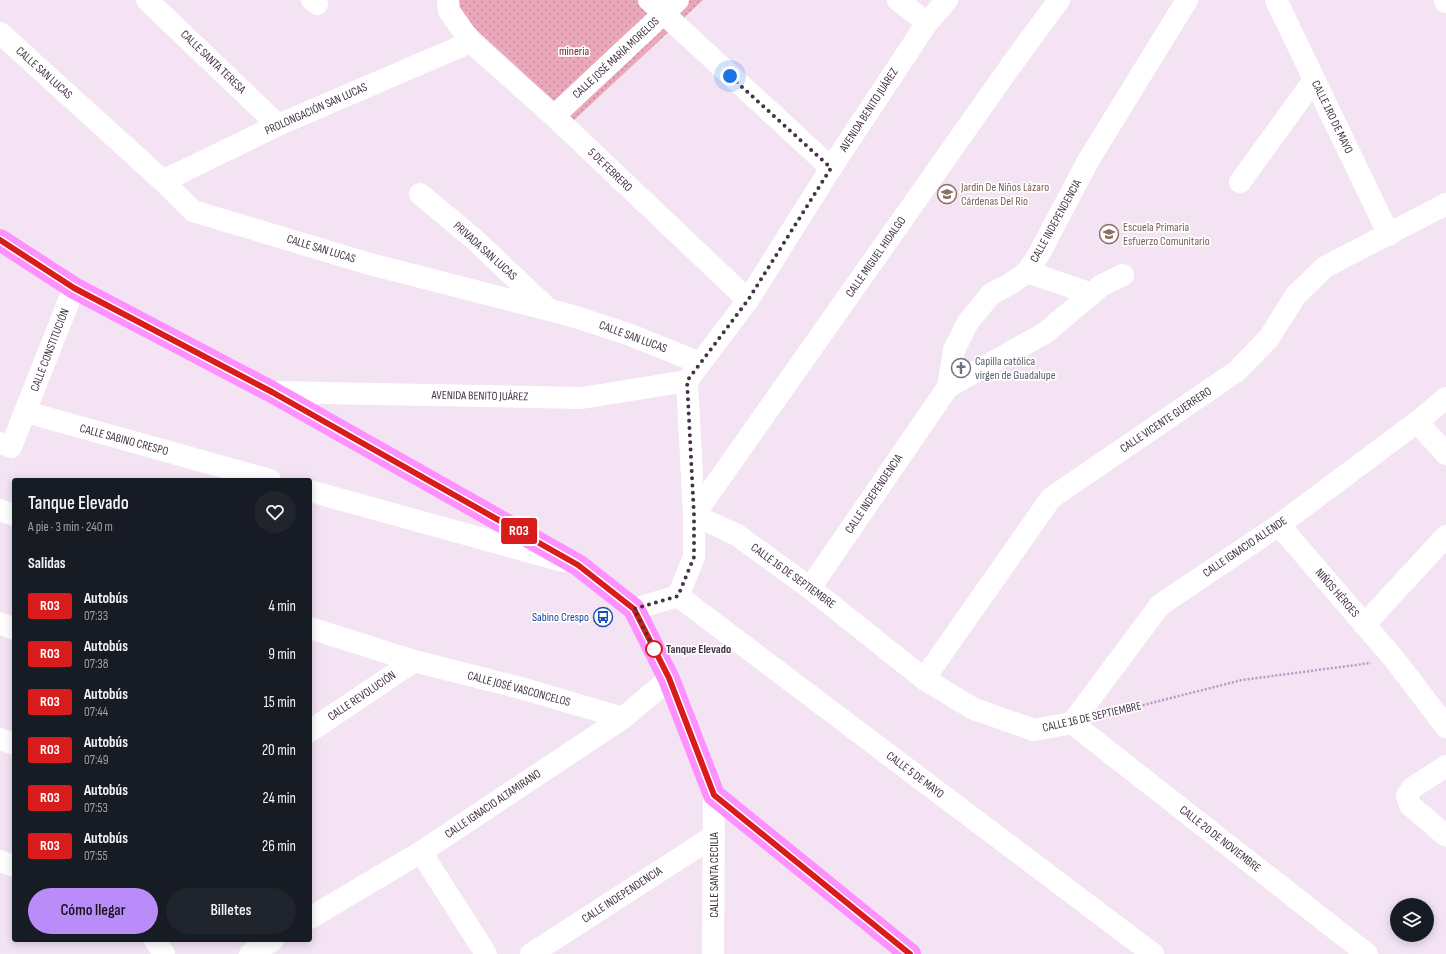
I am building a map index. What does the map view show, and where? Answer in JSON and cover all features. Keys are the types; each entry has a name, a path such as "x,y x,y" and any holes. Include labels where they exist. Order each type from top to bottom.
{"main road":[{"path":"0,240 74,288 272,392 578,565 634,609 669,678 714,795 910,954"}],"street":[{"name":"CALLE SANTA TERESA","path":"147,0 278,124"},
{"name":"5 DE FEBRERO","path":"448,0 449,11 471,42 554,116 748,300"},
{"path":"898,0 927,23"},
{"name":"AVENIDA BENITO JUÁREZ","path":"272,392 582,398 687,381 748,300 831,168 927,23 947,0"},
{"name":"CALLE MIGUEL HIDALGO","path":"694,515 1012,64 1060,0"},
{"name":"CALLE INDEPENDENCIA","path":"810,588 948,387 954,350 968,322 991,294 1010,284 1027,272 1039,254 1088,161 1187,0"},
{"name":"CALLE 1RO DE MAYO","path":"1276,0 1389,235"},
{"path":"664,5 831,168"},
{"name":"CALLE JOSÉ MARÍA MORELOS","path":"554,116 664,5"},
{"name":"CALLE SAN LUCAS","path":"0,33 193,210 370,264 548,310 628,334 700,363"},
{"name":"PROLONGACIÓN SAN LUCAS","path":"163,181 278,124 471,42"},
{"path":"1240,182 1314,80"},
{"name":"PRIVADA SAN LUCAS","path":"420,194 474,239 548,310"},
{"name":"CALLE VICENTE GUERRERO","path":"924,679 1051,498 1237,371 1269,338 1296,296 1325,267 1446,204"},
{"path":"1027,272 1092,294"},
{"path":"948,387 1045,333 1102,285 1123,275"},
{"name":"CALLE CONSTITUCIÓN","path":"26,412 74,288"},
{"path":"634,609 678,596 694,557 694,515 687,381"},
{"name":"CALLE IGNACIO ALLENDE","path":"1072,723 1160,605 1279,525 1417,422 1446,398"},
{"path":"0,443 11,447 26,412"},
{"name":"CALLE SABINO CRESPO","path":"26,412 263,478"},
{"path":"1417,422 1446,454"},
{"path":"312,492 578,565"},
{"path":"0,510 12,514"},
{"name":"CALLE 16 DE SEPTIEMBRE","path":"694,515 737,535 810,588 924,679 974,709 1034,730 1072,723"},
{"name":"NIÑOS HÉROES","path":"1279,525 1395,660"},
{"path":"1364,625 1446,536"},
{"name":"CALLE 5 DE MAYO","path":"678,596 1153,954"},
{"path":"0,623 12,627"},
{"name":"CALLE JOSÉ VASCONCELOS","path":"312,629 414,662 524,689 623,718"},
{"path":"1395,660 1446,727"},
{"name":"CALLE REVOLUCIÓN","path":"312,730 414,662"},
{"name":"CALLE IGNACIO ALTAMIRANO","path":"312,917 421,852 623,718 669,678"},
{"name":"CALLE 20 DE NOVIEMBRE","path":"1072,723 1367,954"},
{"path":"0,739 12,743"},
{"path":"1446,766 1412,788 1407,796 1410,805 1446,836"},
{"name":"CALLE SANTA CECILIA","path":"713,954 714,795"},
{"name":"CALLE INDEPENDENCIA","path":"531,954 714,836"},
{"path":"421,852 486,954"},
{"path":"0,861 12,865"},
{"path":"156,942 164,954"},
{"path":"250,954 270,942"}],"path":[{"name":"CALLE 16 DE SEPTIEMBRE","path":"1103,715 1242,680 1395,660"}],"green space":[{"name":"mineria","path":"454,0 703,0 574,120 454,9"}],"bus line":[{"name":"R03","path":"0,240 74,288 272,392 578,565 634,609 669,678 714,795 910,954"}],"place":[{"name":"Jardin De Niños Lázaro Cárdenas Del Río","path":"947,194"},
{"name":"Escuela Primaria Esfuerzo Comunitario","path":"1109,234"},
{"name":"Capilla católica virgen de Guadalupe","path":"961,368"},
{"name":"Sabino Crespo","path":"603,617"},
{"name":"Tanque Elevado","path":"654,649"}],"route":[{"path":"654,649 655,651 634,609 678,596 694,557 694,515 687,381 748,300 831,168 730,76"}]}
